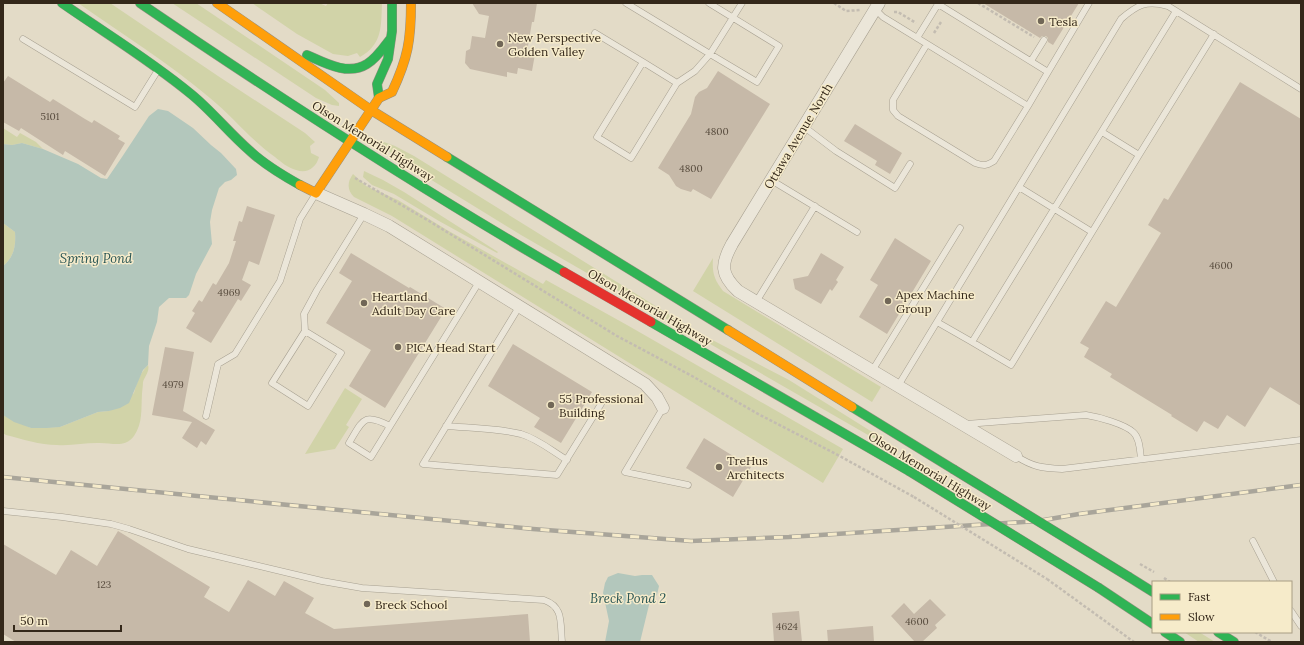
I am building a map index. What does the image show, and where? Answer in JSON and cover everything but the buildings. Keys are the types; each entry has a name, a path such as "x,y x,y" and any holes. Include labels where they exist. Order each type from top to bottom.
{"main road":[{"path":"62,3 158,70 208,109 259,159 316,192 379,98 392,92 401,73 407,54 410,38 411,3"},
{"name":"Olson Memorial Highway","path":"140,3 234,67 350,141 547,262 909,471 1100,588 1152,623"},
{"name":"Olson Memorial Highway","path":"218,3 371,110 1152,591"},
{"path":"379,98 377,84 388,59 391,38 392,3"},
{"path":"262,33 319,61 343,68 353,68 367,64 377,55 391,38"},
{"path":"1166,633 1180,642"},
{"path":"1220,633 1234,642"}],"street":[{"name":"Ottawa Avenue North","path":"756,302 731,284 724,271 726,256 873,5"},
{"path":"316,192 389,226 645,384 657,397 663,408"},
{"path":"756,302 1016,456"}],"lane":[{"path":"626,3 757,82 779,46 709,3"},
{"path":"643,62 597,137 631,158 677,83 695,71 710,54 742,3"},
{"path":"927,44 893,100 893,110 898,116 969,159 982,166 986,166 994,161 1089,3"},
{"path":"898,386 1121,19 1133,9 1145,3 1158,3 1168,6 1301,88"},
{"path":"917,38 939,4 1048,72"},
{"path":"873,5 883,17 1028,106"},
{"path":"972,342 1176,11"},
{"path":"595,33 677,83"},
{"path":"937,322 1011,365 1214,34"},
{"path":"23,39 135,107 158,70"},
{"path":"1031,61 1040,39"},
{"path":"803,126 836,152 895,188 910,164"},
{"path":"1102,132 1139,155"},
{"path":"771,180 857,232"},
{"path":"1019,187 1092,232"},
{"path":"206,416 218,364 235,354 280,281 300,219 316,192"},
{"path":"756,302 815,206"},
{"path":"305,331 341,353 308,406 272,383 305,331 304,314 317,290 364,214"},
{"path":"872,371 960,228"},
{"path":"390,426 376,419 364,421 359,426 349,443 371,457 390,426 478,282"},
{"path":"519,307 423,464 558,475 601,404"},
{"path":"663,408 625,472 688,485"},
{"path":"962,424 1086,415 1103,418 1134,433 1139,443 1141,459"},
{"path":"446,426 507,431 521,434 536,440 567,460"},
{"path":"1016,456 1028,464 1043,468 1062,468 1301,440"},
{"path":"3,511 111,524 135,530 188,549 322,581 362,588 544,600 555,605 558,610 562,642"},
{"path":"1253,541 1273,581"},
{"path":"1292,612 1301,626"}],"path":[{"path":"834,3 846,11 873,5"},
{"path":"978,3 1040,39"},
{"path":"934,33 943,18"},
{"path":"355,178 429,221 617,336 692,376 760,415 914,497 1047,579 1134,642"},
{"path":"1257,633 1272,642"}],"green space":[{"path":"78,3 110,3 305,133 315,142 310,146 311,153 319,157 316,164 307,171 300,171 285,165 258,143 218,105 194,85"},
{"path":"172,3 196,3 325,90 339,103 339,106 332,105 316,98"},
{"path":"252,3 319,3 326,6 328,3 382,3 381,27 377,40 373,46 368,52 360,57 357,53 348,56 333,54 297,34"},
{"path":"3,128 17,137 20,133 36,142 43,149 22,143 12,145 3,144"},
{"path":"384,142 414,156 699,333 789,380 877,435 875,439 521,235 399,160 382,145"},
{"path":"364,171 404,192 498,252 497,253 439,221 394,194 372,185 363,177"},
{"path":"353,174 366,186 398,200 447,230 543,284 546,280 843,449 823,483 392,216 354,197 349,189 350,180"},
{"path":"3,223 15,232 15,247 10,259 3,266"},
{"path":"713,258 714,276 723,291 881,387 872,402 693,291"},
{"path":"148,365 148,371 143,382 139,426 134,436 122,444 97,443 51,445 25,440 3,433 3,415 31,428 60,427 98,412 109,411 134,393 139,378"},
{"path":"345,388 362,399 346,425 349,427 335,449 305,454"},
{"path":"1186,633 1201,633 1215,642 1199,642"}],"water":[{"name":"Spring Pond","path":"158,109 168,111 193,128 221,153 236,169 237,175 231,180 225,182 219,188 210,222 212,244 196,274 189,295 186,298 169,298 159,307 157,322 149,346 148,365 143,370 129,403 120,408 98,412 60,427 31,428 14,422 3,415 3,266 10,259 14,251 15,232 3,223 3,144 12,145 22,143 43,149 78,164 101,178 107,179 149,116"},
{"name":"Breck Pond 2","path":"618,573 635,576 652,575 659,586 657,595 650,601 640,642 605,642 609,621 603,593 608,577"}],"railway":[{"path":"3,477 533,529 691,541 789,537 1038,521 1079,514 1301,485"}],"traffic: fast":[{"path":"62,3 144,58 199,101 235,137 262,161 274,170 300,185"},
{"path":"140,3 349,141 456,208 564,272"},
{"path":"379,98 377,84 388,59 392,31 392,3"},
{"path":"307,55 329,65 344,69 352,69 367,64 374,59 391,38"},
{"path":"447,157 728,330"},
{"path":"651,322 909,471"},
{"path":"852,407 953,469"},
{"path":"953,469 1129,577"},
{"path":"909,471 1099,588"},
{"path":"1129,577 1152,591"},
{"path":"1099,588 1152,623"},
{"path":"1166,633 1180,642"},
{"path":"1220,633 1234,642"}],"traffic: slow":[{"path":"217,3 371,110 447,157"},
{"path":"300,185 316,193 379,98 392,92 402,69 408,49 411,3"},
{"path":"728,330 852,407"}],"traffic: jam":[{"path":"564,272 651,322"}],"place":[{"name":"Tesla","path":"1041,21"},
{"name":"New Perspective Golden Valley","path":"500,44"},
{"name":"Apex Machine Group","path":"888,301"},
{"name":"Heartland Adult Day Care","path":"364,303"},
{"name":"PICA Head Start","path":"398,347"},
{"name":"55 Professional Building","path":"551,405"},
{"name":"TreHus Architects","path":"719,467"},
{"name":"Breck School","path":"367,604"}]}
